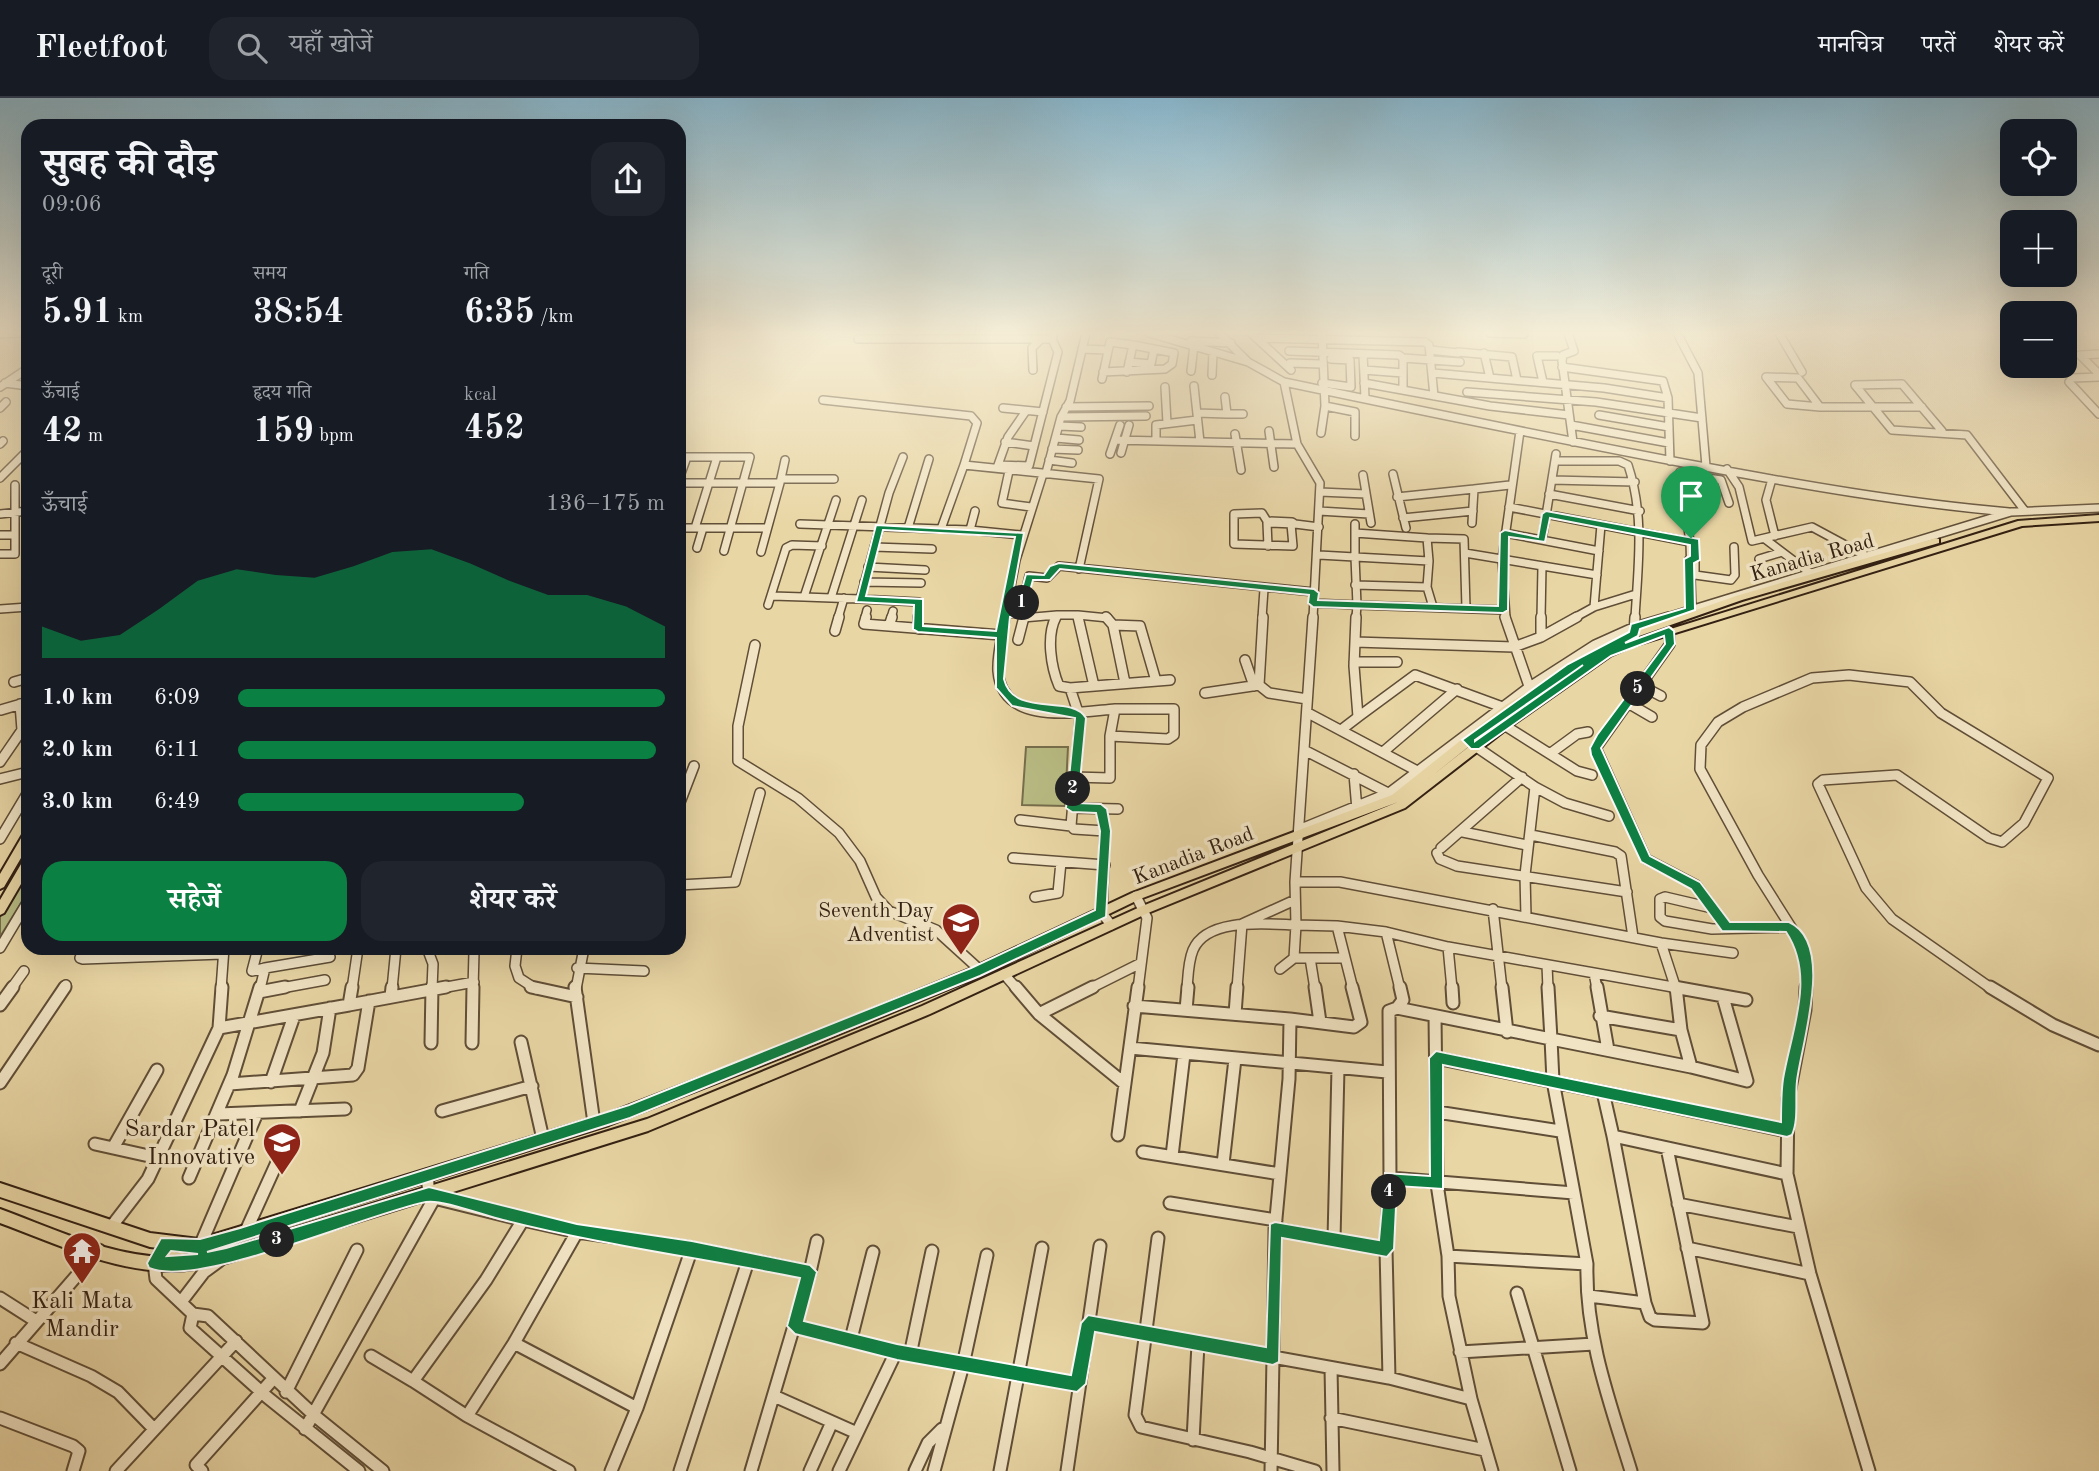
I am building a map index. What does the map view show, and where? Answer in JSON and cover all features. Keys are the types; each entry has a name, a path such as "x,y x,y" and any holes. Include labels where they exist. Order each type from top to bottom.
{"main road":[{"name":"Kanadia Road","path":"1298,837 1401,805 1471,743 1483,724 1569,665 1634,630 1778,584 2029,513 2091,512"},
{"name":"Kanadia Road","path":"0,1216 99,1250 154,1263 182,1264 226,1256 432,1196 648,1125 926,1010 1392,796 1421,774 1504,725 1607,654 1669,631 2021,523 2091,512"},
{"path":"0,884 21,848"},
{"name":"Kanadia Road","path":"0,1190 167,1243 200,1246 245,1234 609,1119 794,1047 980,970 1136,896 1189,876 1275,850"},
{"path":"0,910 21,874"},
{"path":"1189,876 1196,888"},
{"path":"794,1047 799,1062"},
{"path":"609,1119 612,1136"}],"street":[{"path":"1026,411 1005,442 998,465 1019,468 1029,466 1047,397"},
{"path":"1068,397 1049,460 1021,535 1010,578 1001,635 999,679 1007,696 1027,707 1078,715 1115,709 1174,709 1174,735 1168,739 1110,736"},
{"path":"1166,397 1167,423"},
{"path":"1195,397 1200,442"},
{"path":"1226,397 1227,414"},
{"path":"1290,397 1297,444 1318,475 1320,492 1319,555 1313,603 1306,751 1295,882 1294,958"},
{"path":"1321,433 1324,397"},
{"path":"1361,397 1573,442 1772,479 1948,507 2029,513"},
{"path":"1440,397 1569,415"},
{"path":"1467,397 1467,402"},
{"path":"1539,397 1596,402 1702,418"},
{"path":"1661,397 1668,398 1671,461"},
{"path":"1700,397 1706,466"},
{"path":"1782,397 1790,407 1922,407"},
{"path":"1812,397 1820,407"},
{"path":"1866,397 1892,430 1942,431 1967,435 2029,513"},
{"path":"1913,397 1942,431"},
{"path":"2083,397 2099,414"},
{"path":"1567,399 1573,442"},
{"path":"823,400 971,416 977,423 941,529"},
{"path":"0,401 6,402 0,408"},
{"path":"1596,402 1603,431"},
{"path":"1064,411 1149,406"},
{"path":"1325,406 1354,412 1355,436"},
{"path":"1488,424 1490,406"},
{"path":"1003,408 1146,416"},
{"path":"1156,441 1156,425 1197,416 1243,414"},
{"path":"1599,415 1670,427"},
{"path":"1110,454 1120,425"},
{"path":"1121,453 1129,425"},
{"path":"1571,425 1669,443"},
{"path":"1015,426 1039,427"},
{"path":"1060,426 1081,427"},
{"path":"1520,431 1510,485 1502,559 1503,610 1530,690"},
{"path":"1269,432 1274,467"},
{"path":"1235,434 1241,470"},
{"path":"1056,438 1079,440"},
{"path":"1115,440 1297,444"},
{"path":"1005,442 1034,446"},
{"path":"1052,449 1077,450"},
{"path":"0,478 21,457"},
{"path":"686,457 750,457 724,551"},
{"path":"696,548 717,457"},
{"path":"860,599 902,457"},
{"path":"1542,540 1556,457 1623,462 1628,465 1635,482 1640,511 1634,630"},
{"path":"908,528 929,459"},
{"path":"761,552 785,460"},
{"path":"1049,460 1072,463"},
{"path":"964,465 1009,471 1045,471 1099,480 1079,569"},
{"path":"1727,469 1739,487 1752,541 1812,527 1864,555"},
{"path":"1009,471 1002,503 1031,507"},
{"path":"1393,474 1406,528"},
{"path":"1691,612 1692,534 1682,474 1721,480 1729,503"},
{"path":"1363,475 1371,523"},
{"path":"686,481 743,483 834,479"},
{"path":"1772,479 1766,500 1775,536"},
{"path":"1552,480 1635,482"},
{"path":"0,554 15,554 15,485"},
{"path":"1397,497 1510,485"},
{"path":"1472,523 1474,489"},
{"path":"1320,492 1366,494"},
{"path":"1549,494 1640,511"},
{"path":"1687,498 1692,534"},
{"path":"804,597 836,500"},
{"path":"831,598 862,500"},
{"path":"1509,507 1638,532 1692,534"},
{"path":"970,530 975,511"},
{"path":"1319,511 1369,514"},
{"path":"1403,518 1473,511"},
{"path":"0,514 21,512"},
{"path":"1766,539 1812,574 1864,555 2011,512"},
{"path":"1268,546 1267,522 1262,513 1232,515 1234,544 1268,546 1293,546 1293,524"},
{"path":"1267,522 1319,527"},
{"path":"800,524 970,530 1021,535"},
{"path":"1594,607 1601,525"},
{"path":"686,528 767,528"},
{"path":"1357,717 1354,662 1357,605 1354,584 1355,529 1427,538 1464,539 1466,608"},
{"path":"1505,533 1599,551"},
{"path":"0,535 13,535"},
{"path":"1427,538 1427,587 1433,607"},
{"path":"768,606 786,548 792,545 822,546"},
{"path":"874,547 932,549"},
{"path":"1692,559 1695,575 1731,580 1735,575 1734,547"},
{"path":"1759,559 1782,552"},
{"path":"1465,553 1597,575"},
{"path":"1319,555 1429,561"},
{"path":"1006,613 1020,614 1029,576 1047,578 1053,569 1059,566 1314,593"},
{"path":"1541,637 1542,566"},
{"path":"868,568 925,570"},
{"path":"864,582 921,583"},
{"path":"1354,584 1427,587"},
{"path":"1256,686 1264,589"},
{"path":"1355,642 1514,647 1541,637 1594,607 1636,594"},
{"path":"772,596 919,602 918,629"},
{"path":"835,631 844,598"},
{"path":"1313,603 1503,610"},
{"path":"0,609 21,608"},
{"path":"867,610 863,624 1001,635"},
{"path":"889,626 893,611"},
{"path":"1057,615 1051,622 1052,657 1057,684 1070,688 1170,680"},
{"path":"1078,615 1094,686"},
{"path":"1018,640 1024,616 1106,616 1113,625 1125,682"},
{"path":"1113,625 1140,626 1156,681"},
{"path":"1669,631 1670,644 1595,748 1646,859 1696,886 1727,928"},
{"path":"755,645 738,726 738,761 798,797 839,833 860,861 876,897 889,911 936,930 980,970"},
{"path":"1245,660 1256,686"},
{"path":"1354,662 1397,662"},
{"path":"1342,730 1415,675 1505,708"},
{"path":"1869,1471 1810,1274 1787,1174 1790,1080 1805,1010 1808,970 1801,943 1717,805 1700,769 1701,745 1718,722 1812,678 1849,675 1910,682 1941,713 2048,778 2042,793 2015,835 2002,842 1989,838 1897,775 1823,780 1818,784 1866,888 1905,930 2008,1000 2053,1025 2099,1045"},
{"path":"14,682 21,680"},
{"path":"1640,685 1661,696"},
{"path":"1205,693 1256,686 1269,692 1307,699"},
{"path":"1070,688 1078,715 1071,826"},
{"path":"1383,752 1457,689"},
{"path":"1628,703 1652,717"},
{"path":"1,710 21,704"},
{"path":"1073,777 1110,778 1110,736 1115,709"},
{"path":"1308,713 1421,774 1483,724"},
{"path":"1504,725 1577,771 1592,775"},
{"path":"0,762 21,731"},
{"path":"1551,753 1577,734 1588,732"},
{"path":"1471,743 1535,787 1565,803 1609,816"},
{"path":"1306,751 1392,796"},
{"path":"686,787 694,766"},
{"path":"0,779 21,774"},
{"path":"1354,774 1357,810"},
{"path":"1522,777 1464,832 1439,850 1440,859 1457,866 1627,892"},
{"path":"1526,917 1525,875 1535,787"},
{"path":"686,885 735,882 760,793"},
{"path":"0,839 21,804"},
{"path":"1072,808 1118,809"},
{"path":"1101,809 1105,831 1101,913 1111,925"},
{"path":"1020,820 1105,831"},
{"path":"1464,832 1615,852 1620,856 1633,937"},
{"path":"1013,858 1105,865"},
{"path":"1035,897 1058,893 1061,862"},
{"path":"1295,882 1340,882 1661,943 1732,953"},
{"path":"1118,1135 1133,1006 1147,918 1136,896"},
{"path":"1712,908 1665,897 1660,899 1660,917 1665,921 1712,929 1789,927"},
{"path":"1186,1010 1193,948 1200,940 1295,900"},
{"path":"1493,909 1507,1032"},
{"path":"0,948 21,913"},
{"path":"16,921 21,921"},
{"path":"1242,924 1337,926 1386,932 1448,947 1746,1000"},
{"path":"1235,1014 1242,924"},
{"path":"1133,1006 1354,1027 1361,1024 1337,926"},
{"path":"1386,932 1403,1000 1397,1008"},
{"path":"1661,943 1676,987 1681,1030 1691,1067"},
{"path":"1448,947 1453,1003"},
{"path":"81,955 80,958 83,959 153,955"},
{"path":"111,1227 148,1179 219,1028 223,955"},
{"path":"256,955 252,971 330,957"},
{"path":"349,1004 357,955"},
{"path":"391,997 395,955"},
{"path":"430,955 435,992 431,1043"},
{"path":"472,1043 474,955"},
{"path":"516,955 515,973 519,978 550,994 577,997"},
{"path":"582,955 578,968 577,997 594,1123"},
{"path":"1280,969 1294,958 1345,958"},
{"path":"1310,958 1320,1022"},
{"path":"1039,1014 1141,964"},
{"path":"1547,965 1553,1081 1560,1132 1587,1264 1594,1344 1631,1471"},
{"path":"189,1178 230,1084 252,1023 265,968"},
{"path":"578,968 644,971"},
{"path":"0,1005 24,971"},
{"path":"1594,973 1608,1050"},
{"path":"1004,974 1039,1014 1125,1084"},
{"path":"258,992 325,981"},
{"path":"219,1028 349,1004 435,992 474,982"},
{"path":"0,1083 66,985"},
{"path":"1389,1378 1389,1011 1397,1008 1507,1032 1552,1038 1747,1081 1723,997"},
{"path":"230,1084 356,1072 369,1001"},
{"path":"300,1111 315,1078 330,1008"},
{"path":"271,1082 294,1016"},
{"path":"1435,1016 1437,1184 1448,1256 1449,1296 1471,1399 1492,1471"},
{"path":"1600,1016 1681,1030"},
{"path":"1271,1471 1275,1225 1289,1065 1290,1019"},
{"path":"522,1042 543,1139"},
{"path":"1130,1048 1289,1065 1387,1072"},
{"path":"1172,1156 1184,1054"},
{"path":"1436,1058 1787,1131"},
{"path":"1223,1164 1235,1059"},
{"path":"1334,1239 1338,1068"},
{"path":"113,1148 157,1070"},
{"path":"442,1111 532,1086"},
{"path":"1603,1092 1650,1317 1655,1320 1703,1323 1705,1319 1687,1248 1667,1148"},
{"path":"219,1114 345,1109"},
{"path":"1437,1112 1560,1132"},
{"path":"200,1246 257,1113"},
{"path":"245,1234 289,1136"},
{"path":"1613,1136 1787,1174"},
{"path":"95,1144 158,1158"},
{"path":"1143,1152 1280,1174"},
{"path":"305,1429 432,1196 428,1175"},
{"path":"1390,1178 1437,1184 1574,1193"},
{"path":"432,1196 577,1231 692,1248 810,1272"},
{"path":"1170,1203 1387,1249"},
{"path":"1678,1204 1798,1227"},
{"path":"413,1381 486,1280 523,1220"},
{"path":"467,1416 514,1343 577,1231"},
{"path":"1158,1238 1135,1415 1137,1423 1141,1427 1194,1440 1270,1454 1315,1471"},
{"path":"751,1471 795,1326 817,1241"},
{"path":"167,1243 154,1263 156,1279 193,1314 208,1316 286,1392 383,1471"},
{"path":"1067,1471 1077,1384 1100,1246"},
{"path":"611,1471 637,1408 692,1248"},
{"path":"1000,1471 1042,1248"},
{"path":"1687,1248 1810,1274"},
{"path":"0,1364 99,1250"},
{"path":"286,1392 357,1250"},
{"path":"839,1471 857,1433 903,1354 932,1251"},
{"path":"851,1339 873,1252"},
{"path":"934,1471 943,1429 963,1365 987,1255"},
{"path":"181,1302 204,1272 226,1256"},
{"path":"1448,1256 1587,1264"},
{"path":"680,1471 748,1261"},
{"path":"1517,1293 1570,1471"},
{"path":"1589,1296 1645,1303"},
{"path":"0,1298 36,1321"},
{"path":"193,1314 190,1328 261,1392 359,1471"},
{"path":"1088,1323 1389,1378 1471,1399"},
{"path":"795,1326 903,1354 1077,1384"},
{"path":"116,1471 236,1341"},
{"path":"16,1343 91,1376 118,1392 154,1429"},
{"path":"514,1343 637,1408"},
{"path":"1194,1440 1198,1344"},
{"path":"1460,1352 1594,1344"},
{"path":"372,1356 467,1416 569,1471"},
{"path":"1331,1368 1333,1471"},
{"path":"196,1469 273,1378"},
{"path":"774,1396 857,1433"},
{"path":"0,1418 73,1446 79,1451 73,1471"},
{"path":"1331,1418 1485,1450"},
{"path":"810,1471 832,1422"},
{"path":"915,1471 928,1443 943,1429"}],"green space":[{"path":"1026,747 1068,747 1065,806 1022,805"},
{"path":"21,876 21,903 0,937 0,909"}],"place":[{"name":"Seventh Day Adventist","path":"961,956"},
{"name":"Sardar Patel Innovative","path":"282,1176"},
{"name":"Kali Mata Mandir","path":"82,1285"}],"route":[{"path":"1691,538 1690,542 1546,514 1542,540 1505,533 1502,559 1503,610 1313,603 1314,593 1059,566 1053,569 1047,578 1029,576 1020,614 1006,613 1001,635 918,629 918,601 860,599 880,527 970,530 1021,535 1006,601 1001,635 999,679 1001,688 1016,703 1078,715 1080,718 1072,808 1101,809 1105,831 1101,913 976,972 630,1112 240,1236 200,1246 167,1243 154,1263 182,1264 226,1256 429,1194 438,1199 523,1220 692,1248 810,1272 795,1326 897,1352 1077,1384 1088,1323 1273,1357 1275,1230 1387,1249 1390,1178 1437,1184 1436,1058 1787,1131 1790,1080 1805,1010 1808,970 1801,943 1789,927 1727,928 1696,886 1646,859 1595,748 1670,644 1669,631 1607,654 1475,746 1468,740 1508,709 1572,667 1601,649 1634,634 1634,627 1690,610 1689,559 1695,560 1695,539 1691,538"}]}
